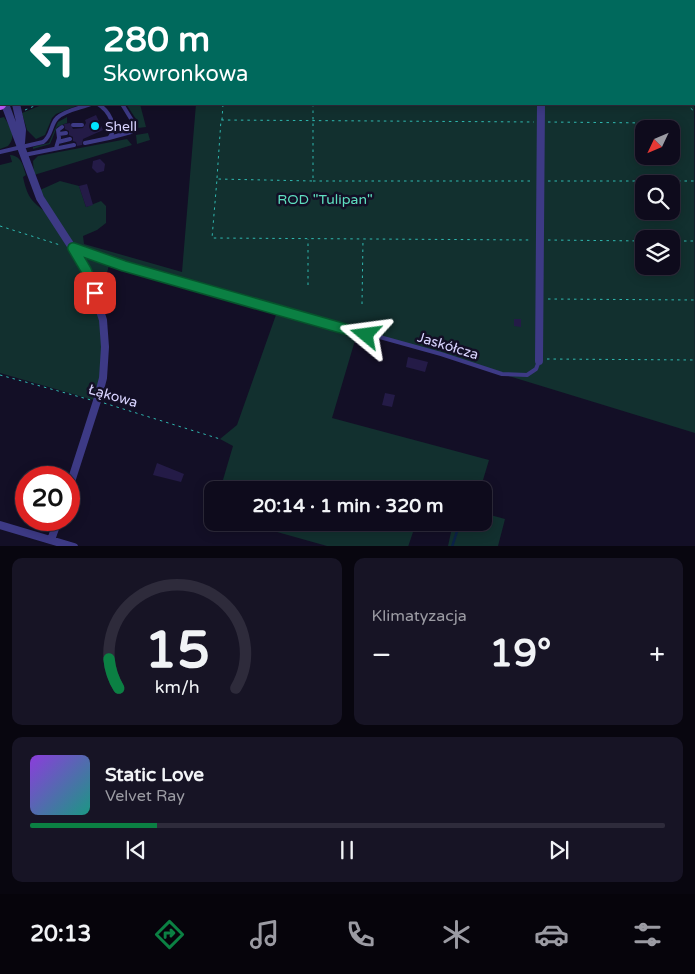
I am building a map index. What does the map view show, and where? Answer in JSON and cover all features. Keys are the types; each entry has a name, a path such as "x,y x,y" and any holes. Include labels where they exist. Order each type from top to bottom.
{"street":[{"path":"2,105 22,145"},
{"path":"16,105 22,130 24,155 40,198 86,270 103,320 105,347 97,401 76,466"},
{"path":"539,359 541,105"},
{"path":"0,525 74,546"},
{"path":"52,540 55,531"}],"lane":[{"path":"0,152 46,140 59,116 88,105"},
{"path":"100,105 104,108 114,125 114,131 110,138"},
{"path":"85,143 130,132 134,128 133,122 123,105"},
{"path":"73,125 82,125"},
{"path":"56,148 58,130 62,127"},
{"path":"59,134 66,133"},
{"path":"89,136 94,141"},
{"path":"58,142 70,139"},
{"path":"24,155 74,145"},
{"name":"Jaskółcza","path":"73,248 124,266 441,354 502,374 527,375 536,370 539,359"}],"path":[{"path":"223,105 212,238 635,241"},
{"path":"313,105 313,181"},
{"path":"222,120 635,123"},
{"path":"217,179 313,181 695,181"},
{"path":"0,226 73,248"},
{"path":"308,238 308,285"},
{"path":"362,304 363,239"},
{"path":"680,241 695,241"},
{"path":"539,299 695,300"},
{"path":"539,359 695,360"},
{"name":"Łąkowa","path":"0,375 97,401 220,439"}],"green space":[{"path":"42,105 78,105 56,114 52,118 45,135 36,139 27,130 22,113"},
{"path":"127,105 140,105 146,127 138,128 138,122"},
{"name":"ROD \"Tulipan\"","path":"196,105 694,105 695,433 254,298 110,262 98,304 105,347 97,401 0,373 0,165 12,162 10,155 20,159 26,175 23,177 29,195 39,207 52,217 53,214 40,190 60,181 79,186 86,207 101,201 106,206 106,223 97,230 83,236 84,244 182,272"},
{"path":"4,117 12,132 12,139 8,146 0,149 0,118"},
{"path":"67,117 67,123 57,127 50,144 33,149 33,147 49,143 58,122"},
{"path":"148,133 150,140 137,144 136,135"},
{"path":"127,139 132,145 34,175 33,161 38,156"},
{"path":"277,312 356,337 332,418 489,460 483,481 223,481 233,446 220,439 237,425"},
{"path":"492,515 505,519 498,546 448,546 451,531 492,531"},
{"path":"274,531 413,531 408,546 327,546"}],"building":[{"path":"96,115 103,130 83,139 82,145 77,146 76,142 73,141 73,137 69,135 69,131 65,129 64,124 70,123 73,129 83,128 86,123 85,120"},
{"path":"100,159 105,164 104,171 97,173 92,168 93,161"},
{"path":"87,184 93,205 86,207 79,186"},
{"path":"514,319 521,319 521,327 514,326"},
{"path":"408,357 428,362 425,372 406,367"},
{"path":"385,393 395,395 392,407 382,405"},
{"path":"157,463 184,474 181,482 153,475"}],"waterway":[{"path":"452,546 457,531"}],"place":[{"name":"Shell","path":"95,126"}],"route":[{"path":"95,293 86,270 73,248 124,266 250,300 366,335"}]}
